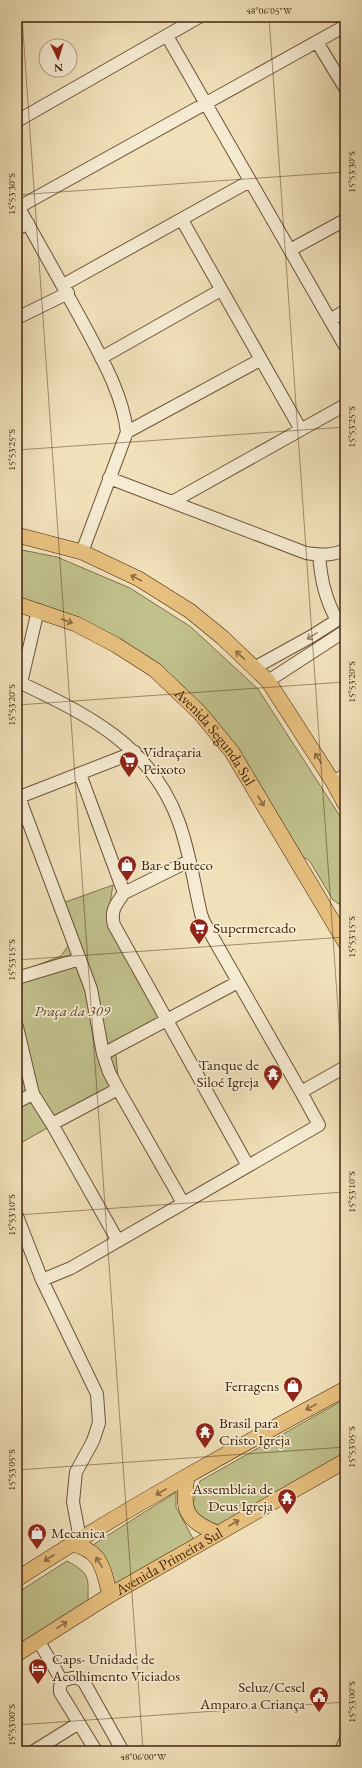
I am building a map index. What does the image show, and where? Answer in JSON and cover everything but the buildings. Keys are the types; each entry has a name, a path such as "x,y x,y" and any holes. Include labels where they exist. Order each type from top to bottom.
{"main road":[{"path":"17,535 82,552 139,579 190,611 268,682 339,778 345,804"},
{"name":"Avenida Segunda Sul","path":"17,604 76,624 116,644 155,670 200,713 232,752 345,942"},
{"path":"328,912 345,918"},
{"path":"17,1579 75,1542 187,1477 208,1463 345,1389"},
{"name":"Avenida Primeira Sul","path":"17,1654 110,1596 345,1461"},
{"path":"187,1477 184,1495 185,1508 193,1521 203,1528 217,1534"},
{"path":"75,1542 89,1551 100,1561 110,1596"}],"street":[{"path":"17,121 199,17"},
{"path":"82,552 126,432 122,405 101,358 65,289 18,206 206,104 345,26"},
{"path":"167,36 345,346"},
{"path":"317,42 345,88"},
{"path":"17,318 250,181"},
{"path":"182,220 301,430"},
{"path":"290,250 345,220"},
{"path":"17,229 28,223"},
{"path":"101,358 221,290"},
{"path":"330,320 345,311"},
{"path":"126,432 260,360"},
{"path":"172,502 345,405"},
{"path":"110,478 306,553 330,555 345,550"},
{"path":"254,668 341,617 330,608 320,578 319,555"},
{"path":"38,610 21,683 66,704 102,726 146,763 167,794 179,822 201,914 319,1125 71,1268 42,1280"},
{"path":"268,682 345,631"},
{"path":"134,752 18,797 91,989 103,1054 108,1072 183,1203"},
{"path":"80,774 124,893"},
{"path":"188,861 124,893 112,910 112,918 114,925 248,1166"},
{"path":"17,978 80,959"},
{"path":"103,1054 238,982"},
{"path":"17,1027 33,1094 52,1124 118,1240"},
{"path":"301,1092 345,1067"},
{"path":"52,1124 118,1089"},
{"path":"17,1102 33,1094"},
{"path":"17,1216 42,1280 96,1394 99,1423 93,1441 76,1472 73,1502 75,1542"},
{"path":"38,1640 62,1681 60,1692 96,1751"},
{"path":"62,1681 72,1677 80,1678 84,1682 121,1748 121,1751"},
{"path":"34,1751 79,1723"}],"green space":[{"path":"17,549 57,557 130,588 191,627 258,689 345,824 345,908 333,900 309,860 301,856 241,758 148,657 17,597"},
{"name":"Praça da 309","path":"113,885 108,915 162,1021 115,1045 119,1088 17,1145 17,973 61,956 74,937 60,904"},
{"path":"345,1399 345,1456 222,1526 198,1518 193,1503 200,1481"},
{"path":"176,1492 176,1507 195,1542 111,1589 88,1548"},
{"path":"67,1561 80,1569 86,1577 88,1582 88,1603 17,1646 17,1593"}],"place":[{"name":"Vidraçaria Peixoto","path":"129,778"},
{"name":"Bar e Buteco","path":"127,882"},
{"name":"Supermercado","path":"199,945"},
{"name":"Tanque de Siloé Igreja","path":"273,1091"},
{"name":"Ferragens","path":"293,1403"},
{"name":"Brasil para Cristo Igreja","path":"205,1449"},
{"name":"Assembleia de Deus Igreja","path":"287,1515"},
{"name":"Mecanica","path":"37,1550"},
{"name":"Caps- Unidade de Acolhimento Viciados","path":"38,1685"},
{"name":"Seluz/Cesel Amparo a Criança","path":"319,1713"}]}
